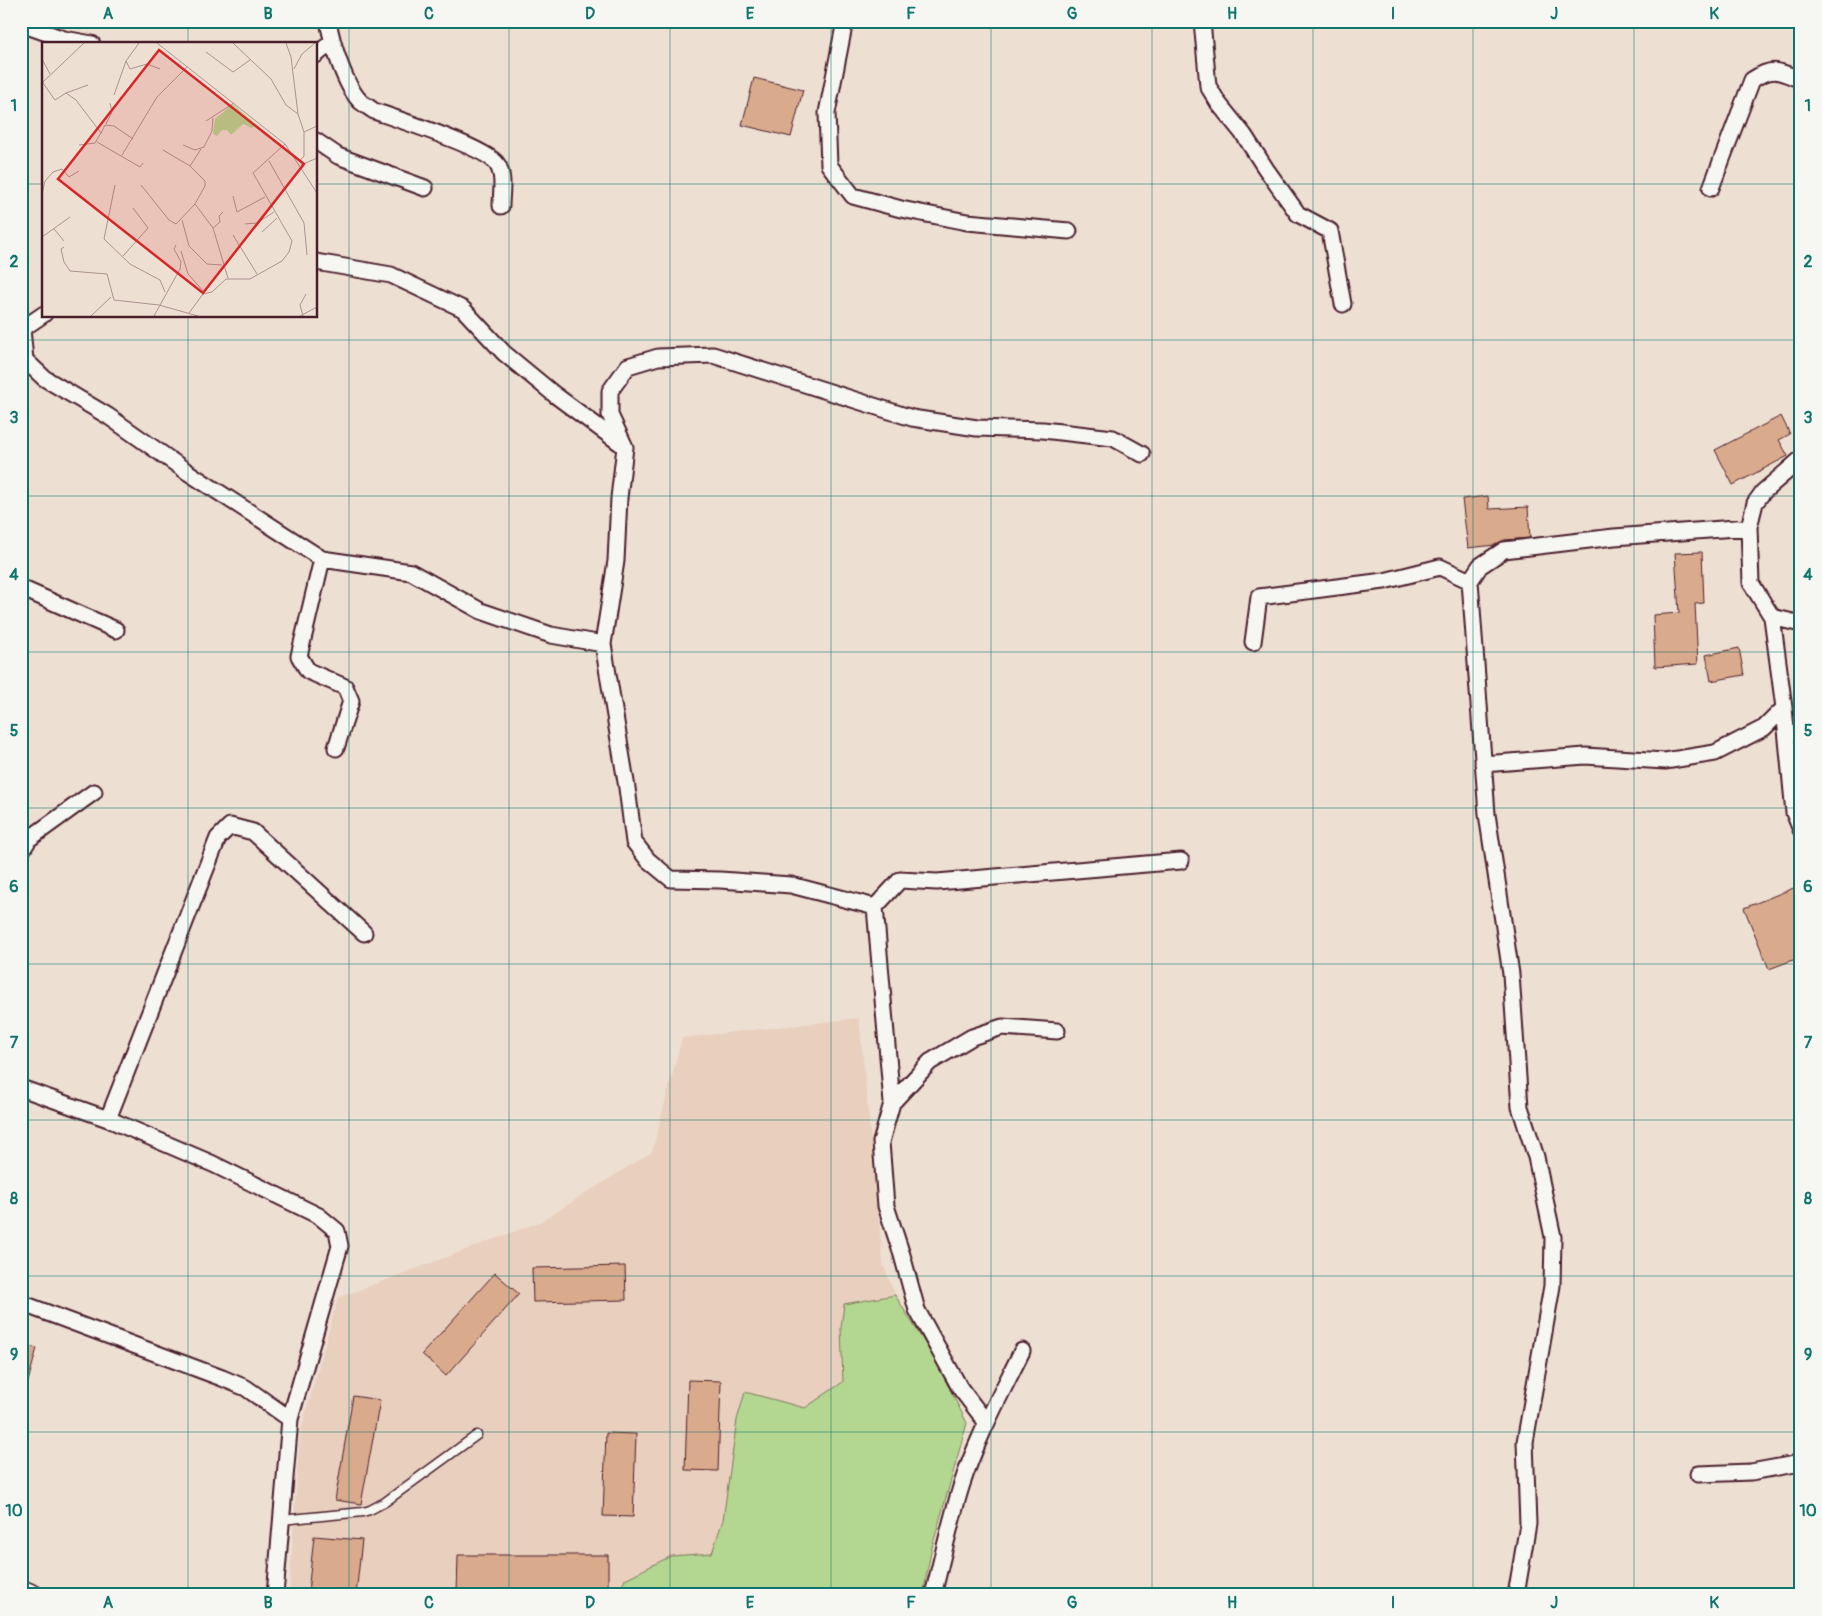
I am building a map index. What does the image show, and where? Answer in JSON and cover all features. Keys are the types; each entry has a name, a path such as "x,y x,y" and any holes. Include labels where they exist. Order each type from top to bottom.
{"street":[{"path":"328,21 332,42 350,85 360,101 374,111 475,149 494,160 499,166 502,176 500,206"},
{"path":"845,21 826,113 829,165 853,196 967,222 1069,231"},
{"path":"1202,21 1208,86 1298,214 1330,231 1343,304"},
{"path":"21,24 64,39 81,42"},
{"path":"318,53 332,42"},
{"path":"1711,188 1752,80 1765,71 1780,72 1801,80"},
{"path":"318,141 338,156 425,188"},
{"path":"318,262 391,275 463,309 504,353 555,395 625,447"},
{"path":"42,315 22,329 24,360 44,378 108,416 189,473 322,559 410,572 481,610 551,635 603,644"},
{"path":"875,907 791,885 671,879 648,860 634,842 603,644 616,561 619,498 625,447 610,414 610,391 628,366 658,357 712,355 912,418 976,428 1043,430 1113,438 1142,454"},
{"path":"1801,459 1763,492 1755,502 1749,527 1751,584 1772,617 1784,708 1794,813 1801,830"},
{"path":"1516,1595 1528,1524 1525,1442 1552,1286 1552,1237 1536,1157 1520,1107 1511,974 1487,814 1470,581 1480,566 1504,550 1614,537 1749,527"},
{"path":"322,559 299,656 308,671 345,687 351,700 336,748"},
{"path":"1253,642 1259,597 1384,581 1440,567 1470,581"},
{"path":"21,588 116,630"},
{"path":"1772,617 1801,624"},
{"path":"1483,764 1585,756 1665,761 1715,753 1764,728 1784,708"},
{"path":"21,852 29,839 94,792"},
{"path":"108,1119 218,838 230,826 253,832 364,932"},
{"path":"986,1422 960,1388 917,1310 886,1206 881,1142 892,1103 875,907 900,880 937,882 1182,862"},
{"path":"892,1103 930,1062 972,1037 1002,1028 1057,1031"},
{"path":"21,1088 108,1119 213,1164 319,1216 337,1232 340,1246 290,1419 275,1595"},
{"path":"21,1303 246,1388 290,1419"},
{"path":"933,1595 946,1538 961,1486 986,1422 1022,1351"},
{"path":"1698,1474 1751,1472 1795,1464 1801,1460"},
{"path":"21,1589 35,1595"}],"lane":[{"path":"282,1520 370,1510 385,1502 477,1435"}],"shaded area":[{"path":"859,1018 883,1264 895,1295 933,1356 967,1423 931,1551 923,1595 289,1595 300,1433 338,1298 540,1222 652,1152 682,1038"}],"green space":[{"path":"895,1295 933,1356 967,1423 931,1551 923,1595 618,1595 625,1579 671,1556 712,1553 723,1520 737,1420 745,1392 805,1408 843,1382 841,1328 844,1304"}],"building":[{"path":"754,78 803,90 791,137 742,125"},
{"path":"1781,416 1790,434 1779,440 1788,456 1733,485 1715,450"},
{"path":"1488,496 1489,509 1528,507 1530,538 1504,540 1495,545 1468,548 1462,499"},
{"path":"1702,552 1704,603 1695,604 1698,664 1655,667 1653,615 1679,613 1675,553"},
{"path":"1739,648 1744,675 1711,681 1706,655"},
{"path":"1801,885 1801,957 1769,969 1744,908"},
{"path":"625,1266 626,1300 533,1302 532,1268"},
{"path":"495,1273 519,1294 446,1376 422,1354"},
{"path":"21,1344 37,1348 26,1389 21,1389"},
{"path":"688,1380 721,1381 718,1471 685,1470"},
{"path":"353,1396 380,1400 361,1504 335,1500"},
{"path":"606,1433 636,1434 633,1517 603,1516"},
{"path":"314,1536 362,1540 356,1595 308,1593"},
{"path":"458,1555 608,1555 608,1594 457,1594"}]}
